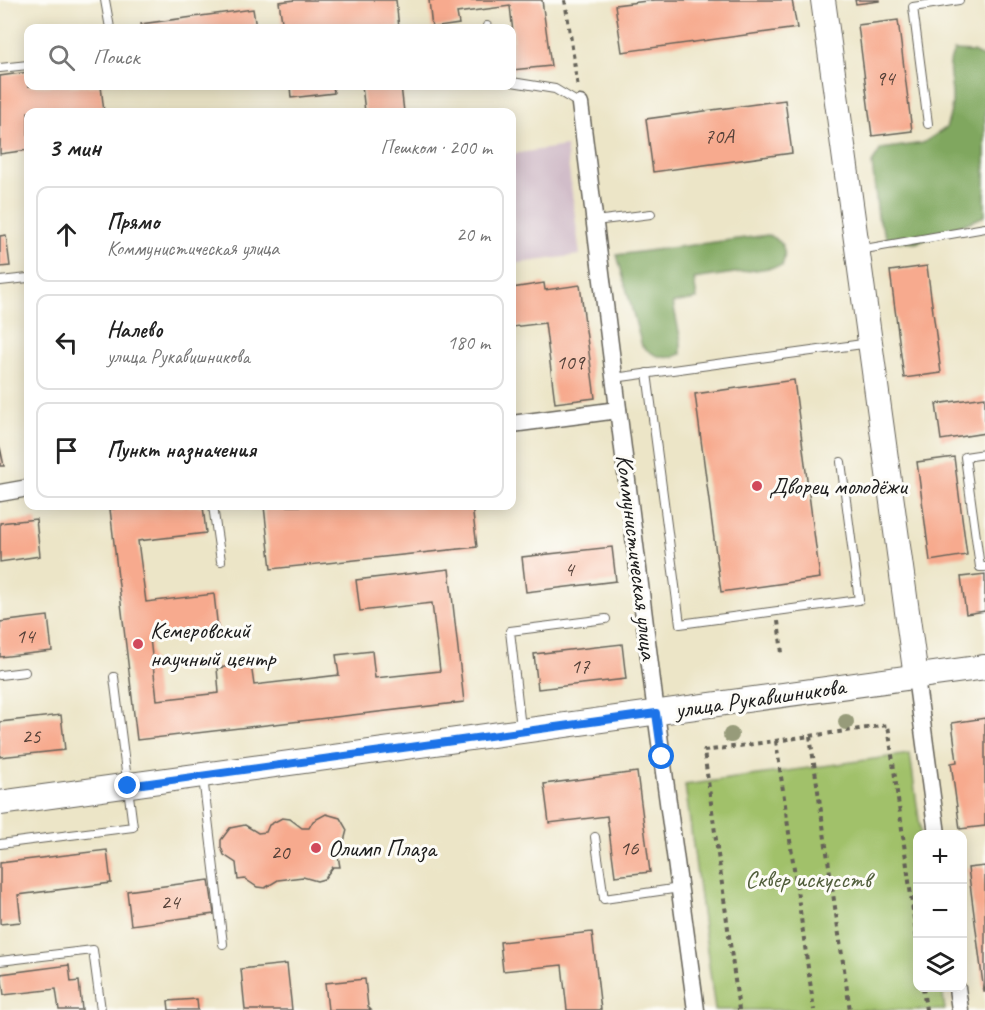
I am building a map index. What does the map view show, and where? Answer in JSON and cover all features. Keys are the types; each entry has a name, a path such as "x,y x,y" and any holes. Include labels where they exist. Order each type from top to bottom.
{"street":[{"path":"822,0 859,250 936,830"},
{"name":"Коммунистическая улица","path":"580,104 656,713 696,1010"},
{"path":"516,423 618,410"},
{"path":"0,493 24,489"},
{"name":"улица Рукавишникова","path":"0,803 985,667"},
{"path":"958,992 960,1010"}],"lane":[{"path":"105,0 109,24"},
{"path":"928,124 913,7 959,0"},
{"path":"0,68 24,65"},
{"path":"516,83 555,89 580,104"},
{"path":"595,221 651,214"},
{"path":"859,250 985,228"},
{"path":"0,281 24,278"},
{"path":"614,378 871,343"},
{"path":"647,373 681,624 859,600 841,462"},
{"path":"985,454 965,457 980,567 985,567"},
{"path":"214,510 220,561"},
{"path":"521,731 510,631 606,619"},
{"path":"0,675 25,672"},
{"path":"0,844 134,827 114,677"},
{"path":"203,775 223,944"},
{"path":"595,837 604,899 680,888"},
{"path":"0,962 93,950 101,1010"}],"path":[{"path":"565,0 580,104"},
{"path":"776,612 782,653"},
{"path":"739,1010 704,751 888,725 917,938"},
{"path":"810,736 850,1010"},
{"path":"776,741 814,1010"},
{"path":"924,992 926,1010"}],"shaded area":[{"path":"566,146 580,255 516,263 516,153"}],"green space":[{"path":"954,51 973,52 985,58 985,216 916,243 888,241 878,217 872,163 881,149 923,143 946,128 952,103 950,67"},
{"path":"768,235 781,243 783,247 782,266 694,279 697,299 673,303 681,341 681,354 661,357 642,346 617,255"},
{"name":"Сквер искусств","path":"910,754 920,830 913,830 913,992 943,992 945,1010 715,1010 685,785"}],"building":[{"path":"396,0 399,24 282,24 279,2"},
{"path":"429,0 542,0 551,66 516,70 516,24 512,24 510,6 457,13 459,24 432,24"},
{"path":"655,0 792,0 797,28 622,52 615,5"},
{"path":"855,0 879,0 879,1 856,4"},
{"path":"253,9 255,24 141,24"},
{"path":"898,20 912,131 872,136 858,25"},
{"path":"24,73 24,90 101,90 104,108 24,108 24,151 0,154 0,76"},
{"path":"290,90 334,90 334,93 291,98"},
{"path":"362,90 401,90 404,108 365,108"},
{"path":"785,100 792,153 653,172 646,119"},
{"path":"6,235 10,266 0,267 0,236"},
{"path":"927,266 941,373 904,378 890,271"},
{"path":"544,283 545,290 580,285 595,398 555,403 545,323 516,327 516,287"},
{"name":"Дворец молодёжи","path":"794,380 820,578 721,592 695,394"},
{"path":"985,397 985,433 941,440 936,404"},
{"path":"0,447 4,466 0,466"},
{"path":"954,457 967,555 930,561 917,462"},
{"name":"Кемеровский научный центр","path":"110,510 203,510 206,533 138,541 146,602 214,594 218,630 150,638 157,700 219,693 217,668 251,664 254,685 339,675 336,655 372,651 375,678 440,671 432,603 360,611 356,580 449,569 464,702 137,740"},
{"path":"264,510 472,510 477,547 271,569"},
{"path":"36,519 40,556 0,562 0,523"},
{"path":"612,547 616,581 526,592 522,557"},
{"path":"985,574 985,611 966,614 961,577"},
{"path":"48,616 52,651 0,657 0,622"},
{"path":"622,644 626,679 538,689 534,654"},
{"path":"61,715 65,750 0,757 0,722"},
{"path":"985,718 985,826 960,829 951,763 957,762 952,723"},
{"path":"637,772 650,872 615,876 607,816 549,823 544,784"},
{"path":"326,814 340,818 347,830 343,845 337,850 340,867 333,867 324,879 317,881 303,877 278,880 265,888 257,887 245,879 238,880 236,863 224,855 221,847 221,840 230,828 245,825 258,833 266,832 269,825 282,818 290,819 302,828 309,828 313,821"},
{"path":"107,850 111,883 18,895 21,922 0,924 0,863"},
{"path":"985,866 985,992 984,992 968,868"},
{"path":"209,880 214,914 131,925 127,891"},
{"path":"592,932 601,1010 567,1010 562,965 503,971 500,942"},
{"path":"287,964 292,1010 245,1010 241,969"},
{"path":"69,965 71,982 79,981 82,1010 59,1010 56,989 4,995 1,974"},
{"path":"365,979 368,1007 371,1010 328,1010 325,983"},
{"path":"197,999 198,1010 169,1010 168,1001"}],"place":[{"name":"Дворец молодёжи","path":"757,486"},
{"name":"Кемеровский научный центр","path":"138,644"},
{"name":"Олимп Плаза","path":"316,848"}],"route":[{"path":"128,786 656,713 662,757"}]}
